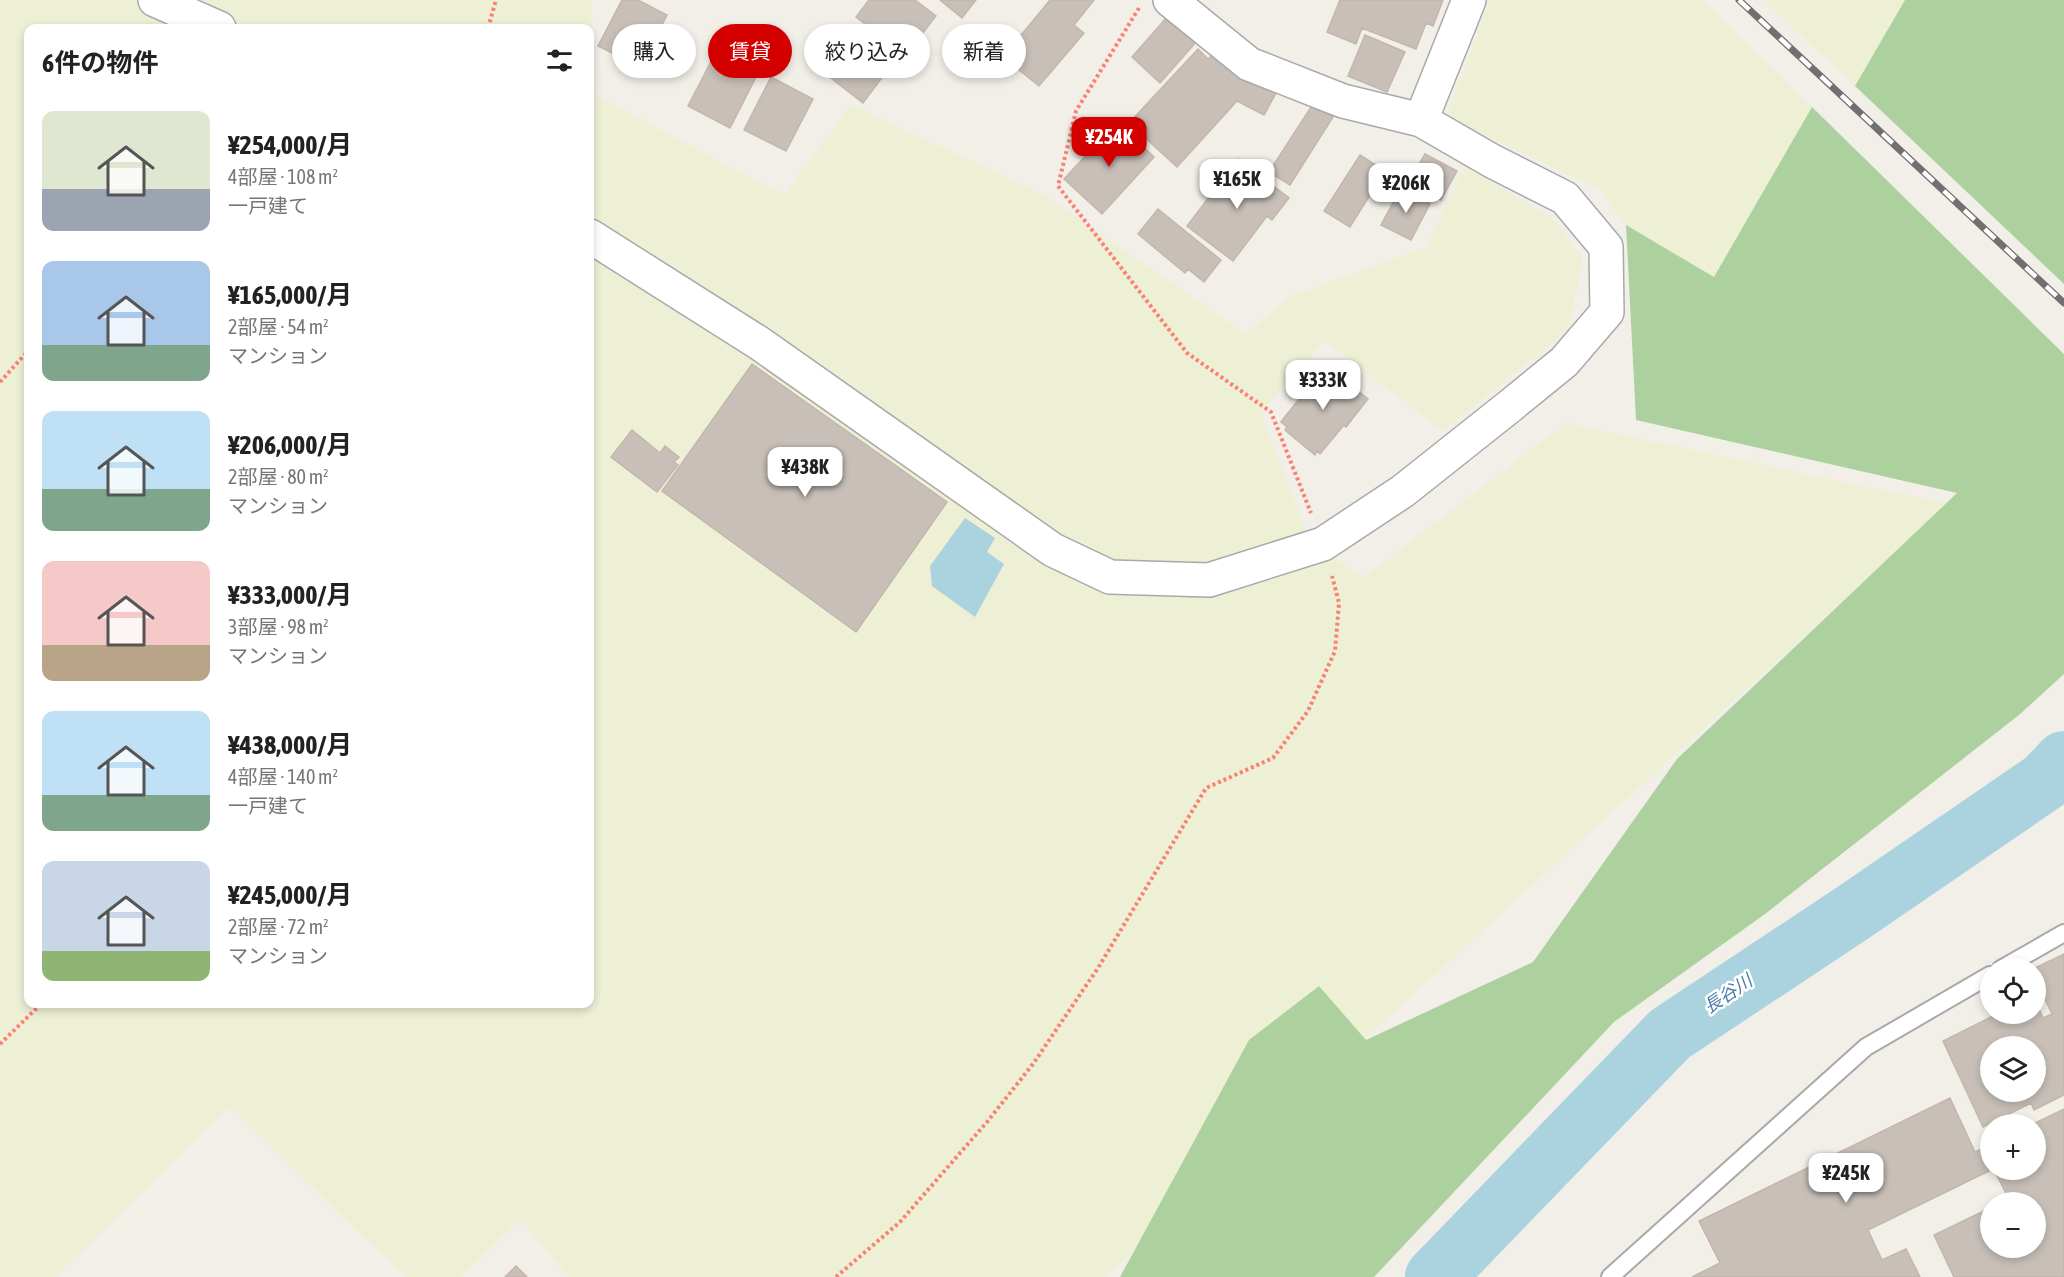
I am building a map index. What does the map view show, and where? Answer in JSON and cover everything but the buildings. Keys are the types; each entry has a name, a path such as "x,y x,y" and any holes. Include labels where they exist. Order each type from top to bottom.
{"street":[{"path":"155,0 210,24"},
{"path":"594,240 759,343 1053,550 1110,577 1209,580 1323,544 1403,491 1564,362 1607,312 1606,248 1565,198 1492,161 1421,120 1343,101 1249,64 1170,0"},
{"path":"1421,120 1469,0"}],"lane":[{"path":"2020,958 2064,933"},
{"path":"1610,1277 1866,1047 1980,981"}],"path":[{"path":"489,24 496,0"},
{"path":"836,1277 900,1222 987,1122 1033,1064 1098,968 1206,788 1273,758 1308,711 1335,651 1339,603 1323,544 1271,412 1187,353 1058,186 1076,111 1145,0"},
{"path":"0,382 24,355"},
{"path":"0,1044 37,1008"}],"green space":[{"path":"0,0 591,0 592,24 24,24 24,1008 594,1008 594,71 595,95 784,195 851,105 1045,195 1246,334 1289,297 1426,247 1464,167 1550,216 1583,257 1569,329 1443,431 1324,341 1261,414 1311,543 1364,577 1566,423 1948,504 1105,1277 569,1277 520,1219 460,1277 405,1277 230,1107 56,1277 0,1277"},
{"path":"1490,0 1704,0 1812,107 1714,277 1626,225 1600,190 1446,117"},
{"path":"1763,0 1905,0 1855,86"},
{"path":"1905,0 2064,0 2064,284 1855,86"},
{"path":"1812,107 2064,354 2064,674 2019,715 1765,914 1614,1022 1374,1277 1120,1277 1249,1040 1319,986 1366,1040 1533,962 1677,759 1957,493 1636,420 1626,225 1714,277"}],"water":[{"path":"965,518 995,538 987,552 1004,564 975,617 932,586 930,566"}],"waterway":[{"name":"長谷川","path":"1435,1277 1670,1034 2045,781 2064,761"}],"railway":[{"path":"1739,0 2064,303"}]}
